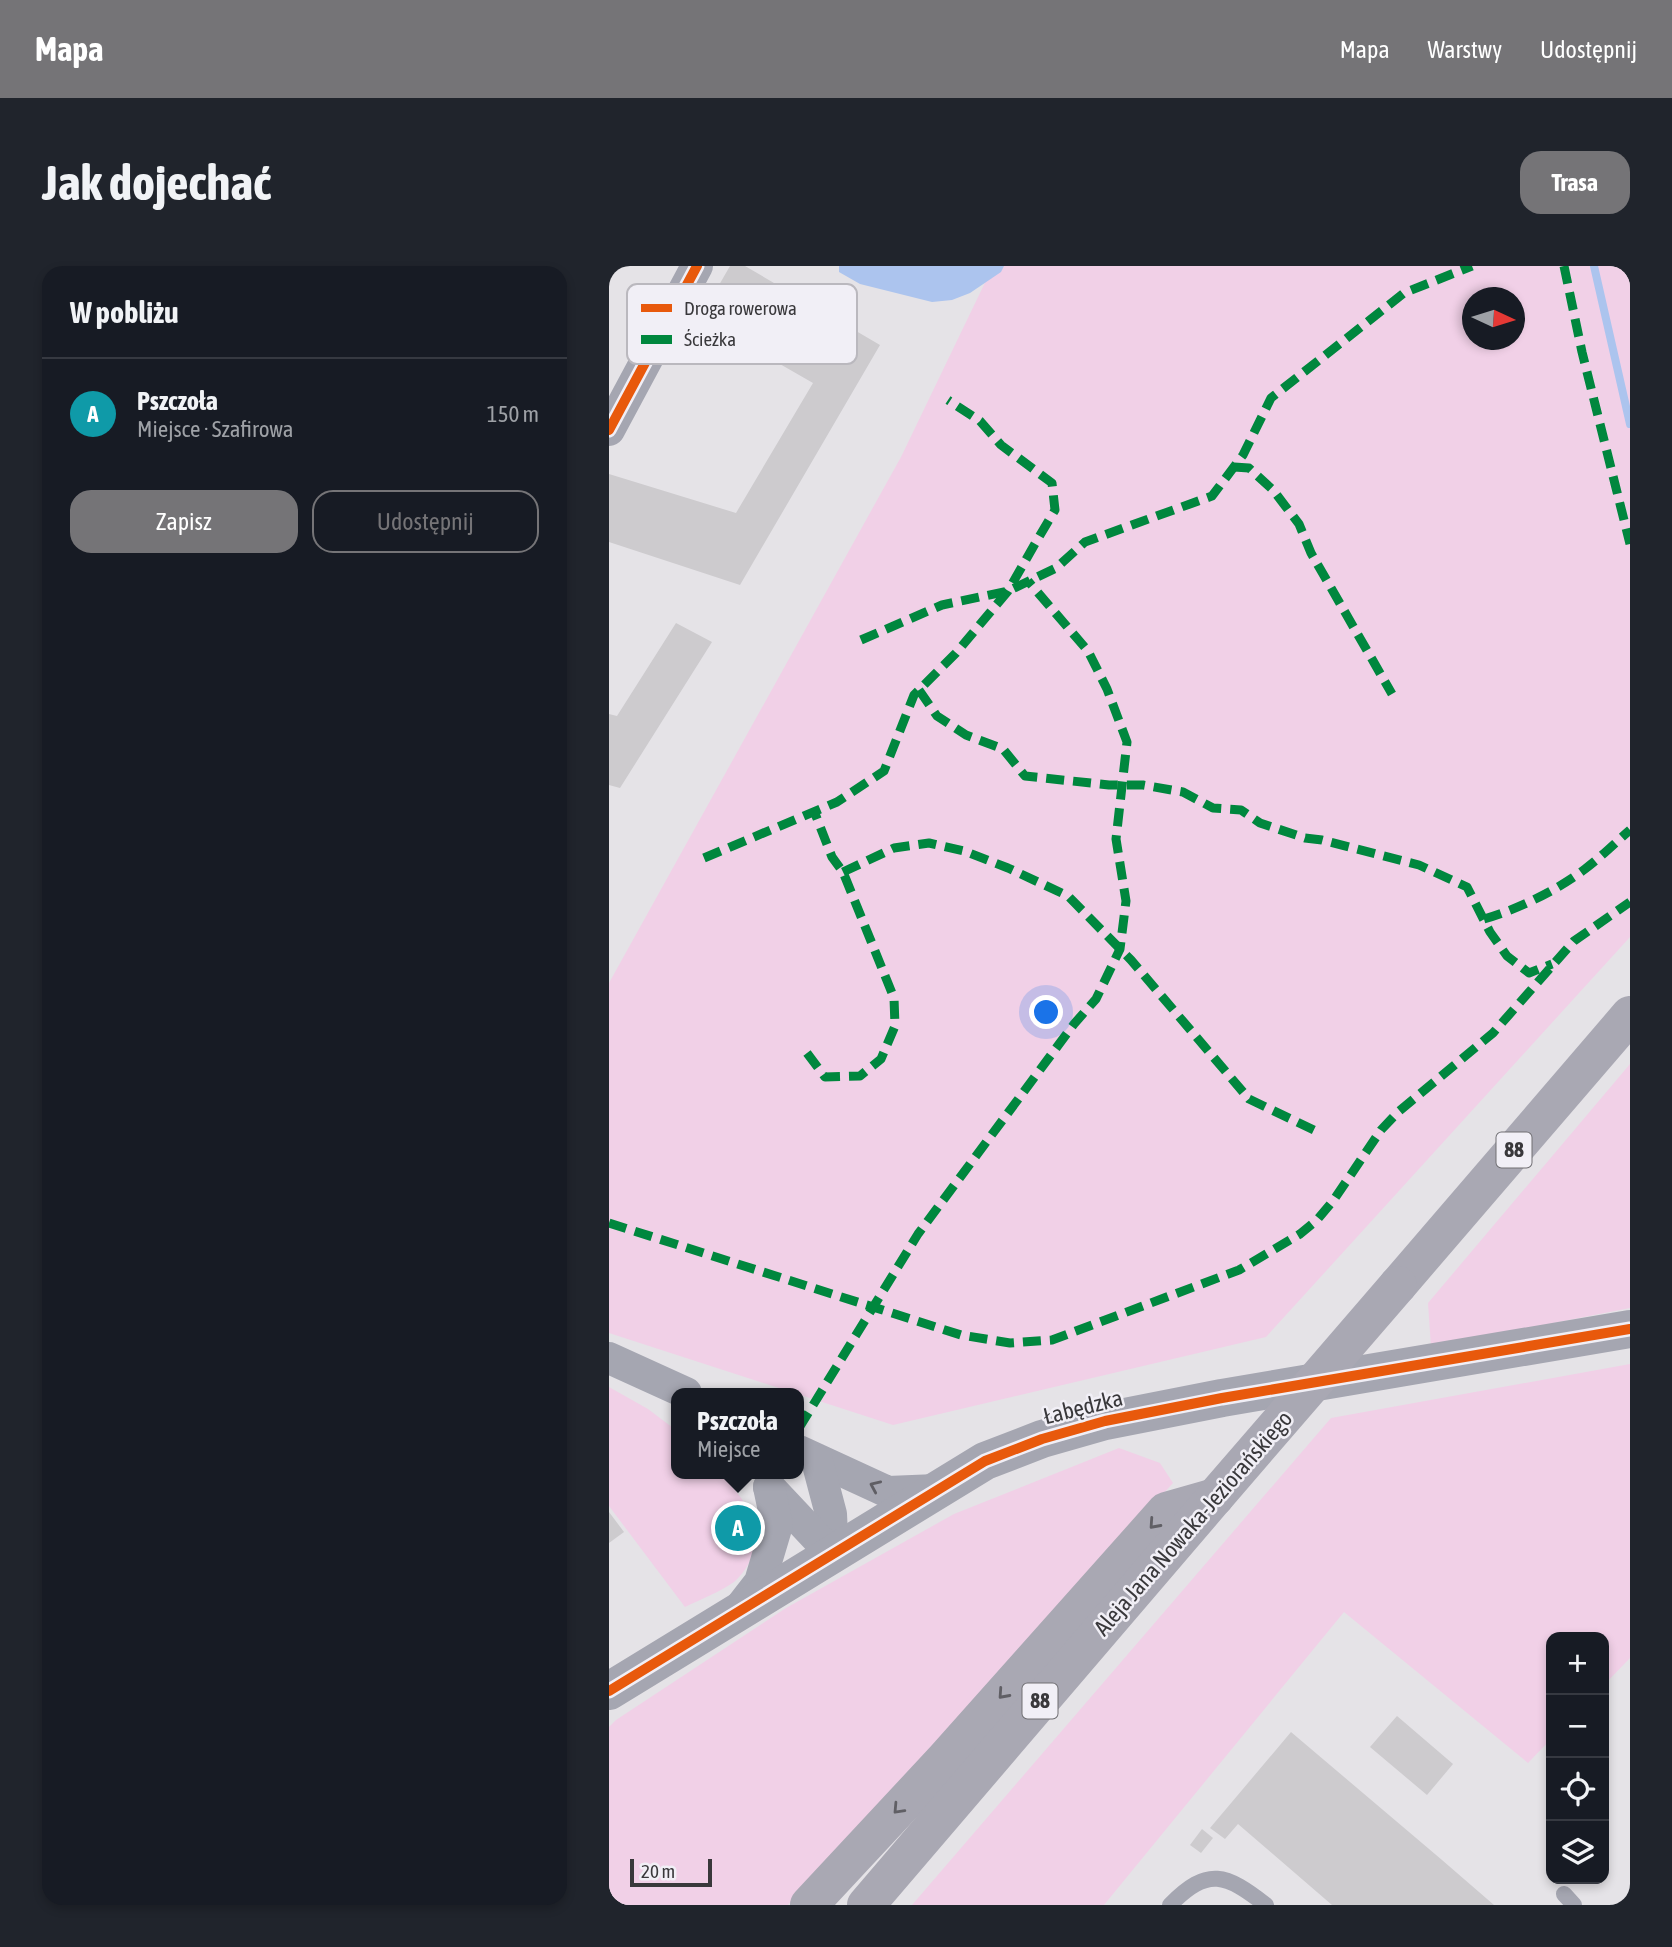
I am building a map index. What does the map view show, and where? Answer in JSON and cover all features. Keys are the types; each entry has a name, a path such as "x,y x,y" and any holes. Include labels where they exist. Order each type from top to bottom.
{"main road":[{"name":"Aleja Jana Nowaka-Jeziorańskiego","path":"866,1905 1630,1015"},
{"path":"809,1905 945,1759 1166,1511 1215,1497"}],"street":[{"path":"687,284 697,266"},
{"path":"609,430 644,364"},
{"name":"Łabędzka","path":"609,1691 985,1461 1042,1439 1105,1421 1249,1394 1630,1329"},
{"path":"609,1358 674,1388"},
{"path":"808,1456 888,1492 937,1490"},
{"path":"808,1456 831,1514 833,1555"},
{"path":"764,1480 833,1555"},
{"path":"734,1616 760,1582 777,1525 764,1480"}],"lane":[{"path":"1170,1905 1188,1886 1208,1879 1225,1879 1245,1888 1266,1905"}],"shaded area":[{"path":"993,266 1630,266 1630,937 1266,1337 893,1425 804,1396 804,1388 779,1388 609,1333 609,983 901,457"},
{"path":"1630,1064 1630,1308 1431,1347 1428,1303"},
{"path":"1630,1364 1630,1658 1609,1680 1609,1632 1546,1632 1546,1744 1528,1763 1344,1612 1104,1905 912,1905 1331,1418"},
{"path":"609,1387 648,1409 671,1426 671,1479 725,1479 737,1492 753,1521 755,1542 751,1559 729,1586 685,1607 609,1506"},
{"path":"1119,1448 1160,1463 1173,1483 788,1905 609,1905 609,1727 616,1720 786,1608 954,1514"}],"water":[{"path":"839,266 1004,266 1001,272 970,293 952,300 932,302 860,284 839,272"}],"building":[{"path":"730,266 745,266 776,284 720,284"},
{"path":"857,332 880,345 740,585 609,542 609,474 736,513 813,383 780,364 857,364"},
{"path":"676,623 712,642 620,788 609,785 609,714 617,716"},
{"path":"609,1512 624,1532 609,1543"},
{"path":"1397,1716 1453,1764 1427,1795 1370,1747"},
{"path":"1291,1732 1494,1905 1332,1905 1238,1824 1225,1839 1210,1828"},
{"path":"1202,1829 1213,1838 1201,1853 1190,1845"}],"waterway":[{"path":"1594,266 1630,424"}],"marked path":[{"path":"861,640 942,605 1008,591 1056,568 1085,542 1212,496 1243,455 1271,398 1404,293 1472,266"},
{"path":"1564,266 1582,352 1630,544"},
{"path":"704,858 837,802 884,771 914,695 956,653 1008,591 1055,510 1052,483 1001,445 980,421 948,400"},
{"path":"1234,467 1249,468 1273,490 1299,524 1311,553 1392,694"},
{"path":"804,1420 918,1234 1074,1024 1096,999 1120,949 1126,901 1116,839 1127,742 1107,689 1088,651 1028,581"},
{"path":"919,690 937,716 966,735 1003,749 1025,776 1109,785 1143,785 1183,792 1213,808 1241,810 1260,823 1305,838 1419,865 1467,887 1490,932 1507,956 1529,973 1552,964"},
{"path":"807,1053 825,1077 860,1076 881,1059 895,1026 894,998 843,872 832,857 814,811"},
{"path":"1484,919 1550,892 1591,864 1630,830"},
{"path":"843,872 894,848 929,843 964,851 1068,896 1131,960 1249,1099 1318,1132"},
{"path":"609,1223 961,1335 1010,1343 1052,1340 1239,1270 1300,1234 1317,1220 1333,1201 1381,1130 1398,1112 1493,1033 1574,941 1630,902"}],"cycle path":[{"path":"687,284 697,266"},
{"path":"609,430 644,364"},
{"path":"609,1691 985,1461 1042,1439 1105,1421 1222,1398 1630,1329"}],"place":[{"name":"Pszczoła","path":"738,1528"}]}
